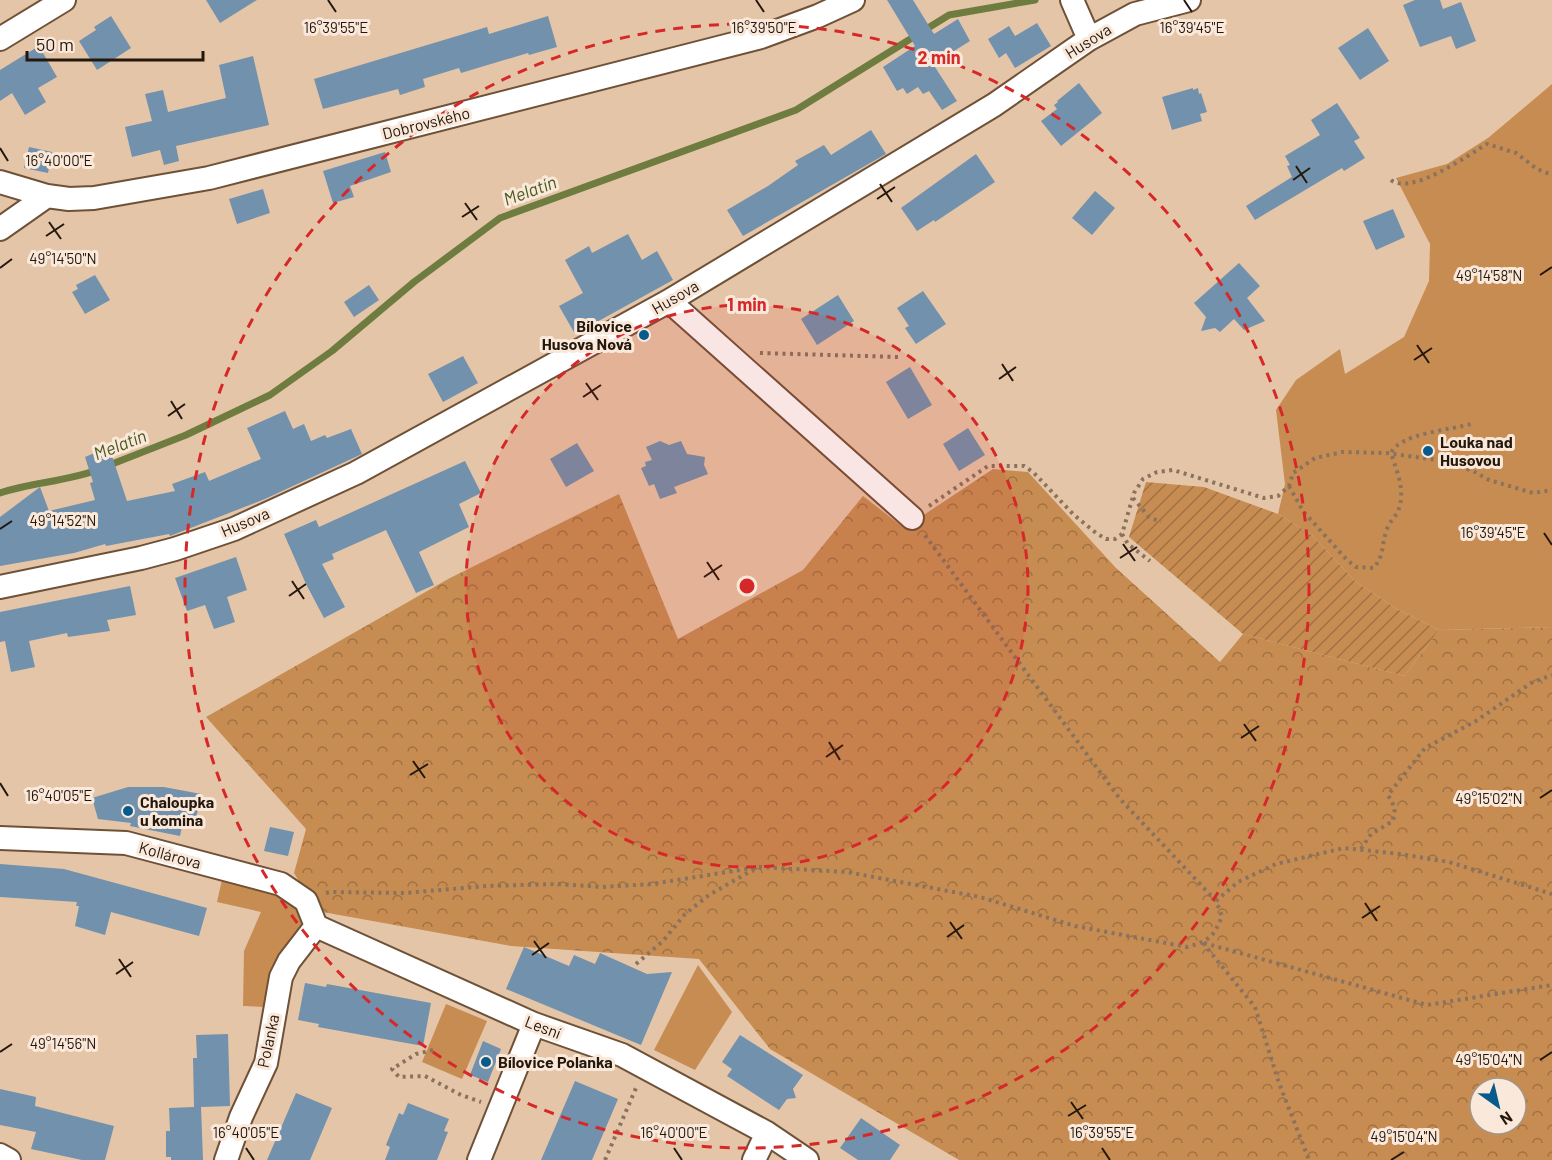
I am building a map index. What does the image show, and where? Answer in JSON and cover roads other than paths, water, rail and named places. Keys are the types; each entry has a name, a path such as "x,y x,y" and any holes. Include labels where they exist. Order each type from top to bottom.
{"street":[{"path":"0,39 64,0"},
{"name":"Dobrovského","path":"0,182 47,196 69,199 94,198 209,178 761,37 853,0"},
{"name":"Husova","path":"0,586 175,549 234,529 377,463 669,301 994,105 1089,39 1135,14 1189,0"},
{"path":"1073,2 1089,39"},
{"path":"0,229 47,196"},
{"path":"669,301 912,518"},
{"name":"Kollárova","path":"0,838 126,843 281,884 306,901 316,926"},
{"name":"Lesní","path":"316,926 534,1024 622,1055 767,1133 807,1160"},
{"name":"Polanka","path":"226,1160 241,1117 266,1064 281,977 316,926"},
{"path":"479,1160 534,1024"},
{"path":"754,1160 767,1133"},
{"path":"0,1155 9,1160"}],"waterway":[{"name":"Melatín","path":"107,466 186,435 270,395 332,351 414,282 500,218 796,110 949,15 1035,0"},
{"name":"Melatín","path":"0,493 97,470"}],"place":[{"name":"Bílovice Husova Nová","path":"644,335"},
{"name":"Louka nad Husovou","path":"1428,451"},
{"name":"Chaloupka u komina","path":"128,811"},
{"name":"Bílovice Polanka","path":"486,1062"}]}
